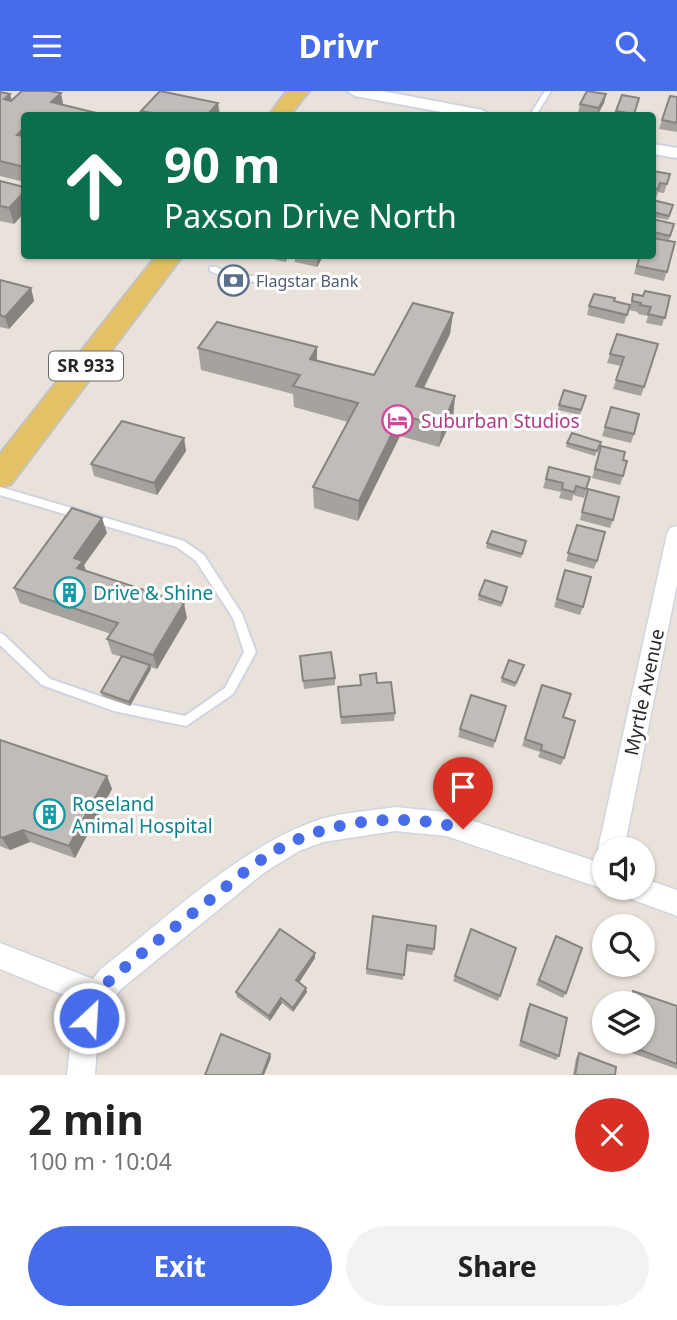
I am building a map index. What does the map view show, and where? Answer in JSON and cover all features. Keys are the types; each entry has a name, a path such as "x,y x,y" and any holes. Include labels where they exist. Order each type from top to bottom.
{"main road":[{"path":"281,112 298,91"},
{"name":"SR 933","path":"0,476 168,259"}],"street":[{"path":"355,91 466,112"},
{"path":"656,150 677,153"},
{"name":"Myrtle Avenue","path":"614,837 677,534"},
{"path":"81,1075 82,1047 96,994 150,947 256,863 290,843 323,830 362,823 395,819 425,821 480,834 592,873"},
{"path":"655,895 677,903"},
{"path":"0,956 96,994"}],"lane":[{"path":"535,112 548,91"},
{"path":"214,269 236,277 262,280"},
{"path":"0,491 180,544 200,558 238,617 250,652 229,691 186,721 114,706 46,682 0,638"}],"building":[{"path":"22,91 49,91 61,93 51,102 93,112 21,112 21,131 17,135 21,136 21,166 0,161 0,92 10,94 4,99 11,101"},
{"path":"160,91 218,103 210,112 141,111"},
{"path":"587,91 606,94 599,108 580,104"},
{"path":"622,95 639,98 635,112 616,111"},
{"path":"670,96 677,97 677,123 662,120"},
{"path":"656,172 670,174 667,184 660,183 658,189"},
{"path":"0,181 21,186 21,195 9,208 0,206"},
{"path":"656,201 673,205 669,216 656,213"},
{"path":"656,220 674,224 670,236 656,233"},
{"path":"656,239 675,242 667,272 637,266 639,259 656,259"},
{"path":"234,268 243,270 235,282 225,279"},
{"path":"0,280 31,288 5,317 0,315"},
{"path":"645,291 670,296 665,318 648,314 651,307 632,301 633,294 643,296"},
{"path":"594,294 615,298 614,301 630,305 627,315 589,306"},
{"path":"413,303 453,313 416,386 455,396 442,426 401,415 359,501 313,487 358,403 293,386 300,375 198,348 217,322 317,347 310,359 374,375"},
{"path":"617,334 658,344 644,387 616,380 624,357 610,354"},
{"path":"564,390 586,396 581,410 559,405"},
{"path":"611,407 639,414 634,434 605,427"},
{"path":"122,421 184,438 154,483 91,464"},
{"path":"572,433 601,442 597,451 567,443"},
{"path":"601,446 625,452 623,460 627,461 623,476 595,469"},
{"path":"549,467 590,477 586,489 576,486 574,492 562,489 563,483 546,479"},
{"path":"588,489 619,497 613,520 582,512"},
{"name":"Drive & Shine","path":"72,508 102,518 74,558 83,561 77,568 184,603 153,655 107,639 118,623 14,588"},
{"path":"577,525 605,532 597,561 568,553"},
{"path":"492,531 526,541 522,554 487,543"},
{"path":"565,570 591,577 583,607 557,599"},
{"path":"485,580 507,587 502,603 479,595"},
{"path":"331,652 335,678 303,681 300,656"},
{"path":"122,656 150,665 129,702 101,692"},
{"path":"509,660 524,665 516,683 502,678"},
{"path":"376,673 377,683 391,682 395,713 341,717 338,687 361,685 360,675"},
{"path":"542,685 571,694 563,717 575,721 564,758 541,750 542,745 525,739"},
{"path":"471,695 506,706 495,741 460,729"},
{"name":"Roseland Animal Hospital","path":"0,740 107,776 69,846 23,830 0,837"},
{"path":"373,916 436,926 434,949 407,945 404,975 367,969"},
{"path":"280,929 315,953 296,980 306,988 293,1008 281,998 269,1016 236,992"},
{"path":"471,929 516,948 500,996 455,976"},
{"path":"556,936 582,948 566,993 539,980"},
{"path":"655,998 677,1006 677,1064 650,1054 655,1054"},
{"path":"530,1004 567,1018 559,1056 521,1041"},
{"path":"221,1034 270,1054 262,1075 205,1075"},
{"path":"579,1053 616,1067 615,1075 575,1075"}],"place":[{"name":"Flagstar Bank","path":"233,281"},
{"name":"Suburban Studios","path":"398,421"},
{"name":"Drive & Shine","path":"70,593"},
{"name":"Roseland Animal Hospital","path":"49,815"}],"route":[{"path":"89,1018 96,994 111,979 256,863 290,843 323,830 395,819 446,824 463,829"}]}
